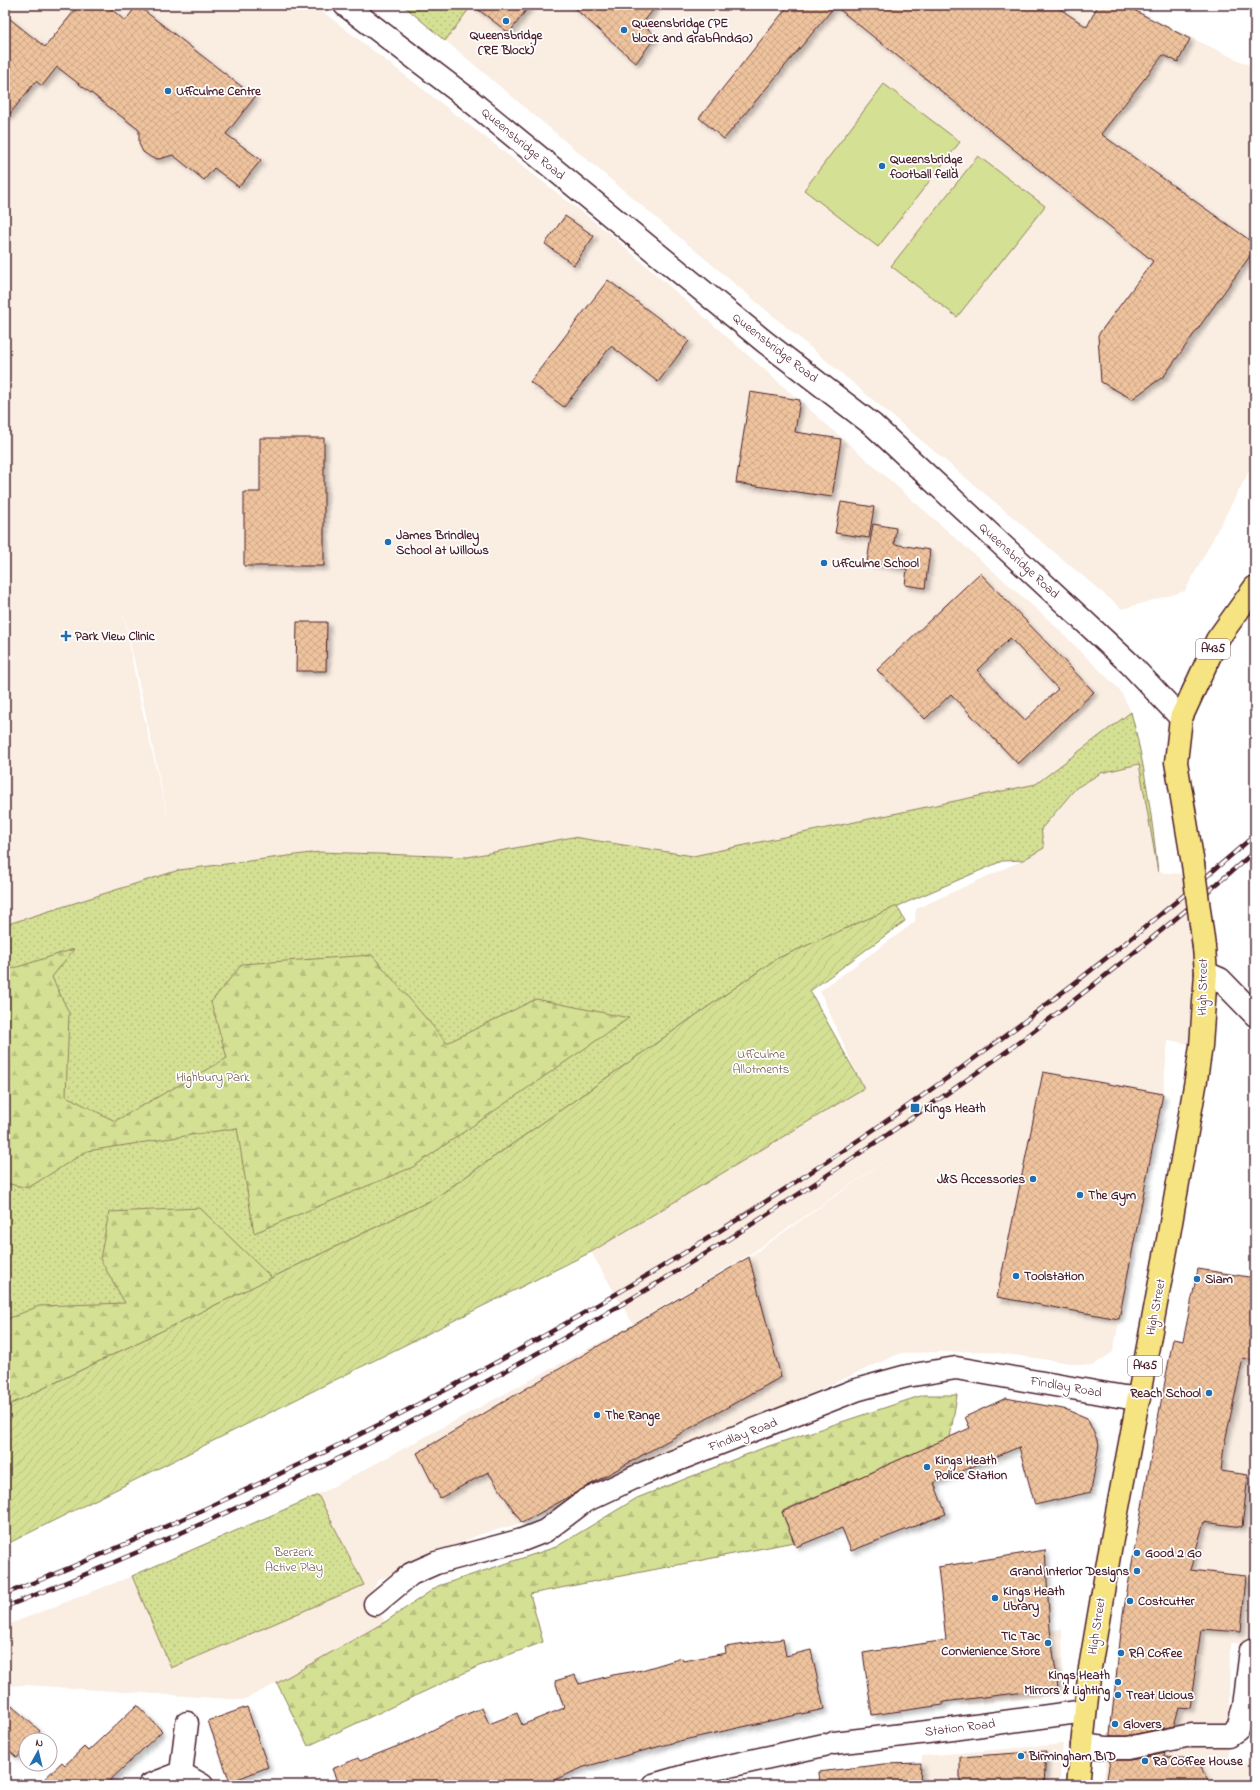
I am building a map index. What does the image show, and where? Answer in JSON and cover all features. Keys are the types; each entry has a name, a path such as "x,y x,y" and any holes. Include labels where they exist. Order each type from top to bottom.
{"highway":[{"name":"A435","path":"1181,718 1217,640 1255,587"},
{"name":"High Street","path":"1078,1785 1085,1711 1111,1542 1139,1398 1201,1046 1206,973 1193,864 1176,762 1181,718"}],"street":[{"name":"Queensbridge Road","path":"345,5 467,98 765,342 873,425 1129,663 1181,718"},
{"path":"1206,973 1220,979 1255,1016"},
{"name":"Findlay Road","path":"375,1604 411,1574 436,1563 522,1540 545,1531 585,1500 644,1473 856,1390 907,1376 956,1368 1124,1397 1139,1398"},
{"path":"1082,1745 1106,1748 1128,1748 1191,1735 1229,1735 1238,1729 1244,1706 1251,1650"},
{"name":"Station Road","path":"653,1785 688,1775 829,1744 1085,1711"},
{"path":"181,1773 187,1723"},
{"path":"150,1785 181,1773"},
{"path":"181,1773 202,1785"}],"shaded area":[{"path":"5,5 314,5 609,233 1051,622 1120,690 1131,712 1036,784 693,856 573,837 468,857 319,852 179,870 5,925","holes":["122,604 171,832 138,692"]},
{"path":"403,5 1122,5 1255,68 1255,93 1250,105 1255,108 1255,460 1185,591 1122,609"},
{"path":"1139,764 1158,872 1195,875 1201,1046 1168,1040 1163,1094 1113,1352 1092,1366 984,1351 901,1353 522,1523 478,1535 379,1580 369,1594 385,1622 277,1683 243,1700 26,1685 5,1686 5,1626 145,1571 325,1491 643,1319 749,1257 911,1143 750,1254 633,1324 591,1252 863,1088 820,991 915,922 916,909 1023,860 1044,848 1041,829 1077,788 1101,773"},
{"path":"1172,1346 1255,1361 1255,1643 1230,1643 1228,1760 1255,1764 1255,1785 1103,1785 1122,1622"},
{"path":"1062,1629 1063,1695 961,1705 950,1639"},
{"path":"1063,1744 1059,1785 920,1785 922,1756"}],"green space":[{"path":"403,5 472,5 445,41"},
{"name":"Queensbridge football feild","path":"884,84 960,142 878,247 804,190"},
{"path":"978,156 1045,206 957,317 891,266"},
{"name":"Highbury Park","path":"1131,712 1148,792 1158,872 1139,764 1101,773 1076,788 1041,829 1044,848 1023,860 1002,861 776,959 434,1199 5,1407 5,925 179,870 319,852 468,857 573,837 693,856 1036,784"},
{"name":"Uffculme Allotments","path":"897,906 905,921 810,991 864,1088 591,1252 5,1545 5,1407 434,1199 776,959"},
{"path":"74,949 52,977 69,1013 66,1096 115,1121 227,1058 211,1002 242,964 372,955 447,1043 536,999 629,1018 413,1167 254,1233 237,1128 87,1151 28,1188 5,1183 5,971"},
{"path":"200,1208 272,1278 5,1407 5,1320 39,1306 125,1303 100,1259 109,1212"},
{"path":"923,1395 957,1395 950,1438 782,1511 794,1542 530,1594 543,1642 479,1666 308,1746 277,1683 385,1622 438,1586 556,1547 637,1498 763,1448"},
{"name":"Berzerk Active Play","path":"318,1495 364,1585 171,1668 132,1576"}],"building":[{"name":"Uffculme Centre","path":"79,5 107,5 125,21 137,5 255,97 226,134 261,160 239,187 214,168 204,180 173,155 159,159 152,158 143,152 139,144 139,130 57,67 42,86 36,81 5,120 5,15 45,47"},
{"name":"Queensbridge (RE Block)","path":"472,5 530,5 509,33"},
{"name":"Queensbridge (PE block and GrabAndGo)","path":"571,5 657,5 642,24 656,36 636,63"},
{"path":"789,5 1054,5 1087,27 1098,5 1124,5 1190,39 1178,62 1163,55 1101,134 1255,244 1255,249 1164,376 1132,399 1101,382 1098,335 1153,261 835,6 724,139 699,118"},
{"path":"565,216 594,236 574,265 545,244"},
{"path":"608,280 689,341 658,382 611,346 564,407 530,382"},
{"path":"750,392 800,400 795,432 841,439 832,497 736,483"},
{"path":"260,438 324,438 324,566 244,566 244,492 260,492"},
{"path":"841,502 874,507 869,538 835,533"},
{"path":"873,524 896,528 894,544 930,550 925,588 905,585 907,569 867,562"},
{"path":"980,573 1094,692 1018,764 951,694 925,719 877,670","holes":["1010,638 1058,689 1025,720 977,670"]},
{"path":"297,622 327,622 326,671 296,671"},
{"name":"The Gym","path":"1043,1072 1163,1094 1119,1319 997,1297"},
{"name":"The Range","path":"749,1257 781,1377 522,1523 488,1472 440,1498 417,1453"},
{"path":"1198,1269 1255,1278 1255,1361 1243,1358 1224,1446 1221,1471 1248,1475 1242,1527 1204,1522 1190,1570 1246,1576 1241,1632 1201,1629 1190,1708 1179,1707 1174,1726 1127,1736 1111,1736 1123,1614 1155,1434 1173,1339 1183,1341"},
{"name":"Kings Heath Police Station","path":"1006,1398 1068,1410 1087,1418 1099,1444 1091,1492 1035,1505 1019,1447 934,1483 946,1514 851,1551 842,1528 796,1547 782,1512 970,1428 965,1417"},
{"path":"1045,1550 1050,1629 1058,1688 943,1702 943,1705 872,1715 863,1653 946,1640 938,1567"},
{"path":"783,1639 786,1656 811,1650 824,1709 679,1741 584,1767 543,1785 339,1785 332,1769 358,1758 360,1761 413,1740 454,1719 482,1708 489,1724 517,1713 522,1725 564,1708 555,1681 575,1675 579,1684 613,1675 642,1670 682,1658 683,1661 726,1653 725,1647"},
{"path":"5,1700 40,1731 18,1732 17,1758 5,1747"},
{"path":"137,1705 162,1731 105,1785 38,1785 52,1772 58,1772 58,1766 62,1762 65,1765 84,1747 88,1751"},
{"path":"247,1707 268,1767 230,1782 208,1721"},
{"path":"1046,1751 1044,1785 960,1785 960,1757"},
{"path":"1166,1753 1165,1757 1195,1759 1212,1785 1106,1785 1110,1760 1130,1760"},
{"path":"921,1763 920,1785 820,1785 819,1772 884,1764"}],"railway":[{"path":"5,1594 173,1523 339,1445 502,1359 662,1267 818,1168 969,1062 1115,951 1255,835"},
{"path":"5,1607 119,1560 232,1510 343,1456 453,1399 561,1340 667,1277 772,1211 875,1143 989,1064 1055,1015 1171,923 1255,851"}],"place":[{"name":"Queensbridge (RE Block)","path":"506,21"},
{"name":"Queensbridge (PE block and GrabAndGo)","path":"624,30"},
{"name":"Uffculme Centre","path":"168,91"},
{"name":"Queensbridge football feild","path":"882,166"},
{"name":"James Brindley School at Willows","path":"388,542"},
{"name":"Uffculme School","path":"824,563"},
{"name":"Park View Clinic","path":"66,636"},
{"name":"Kings Heath","path":"915,1108"},
{"name":"J&S Accessories","path":"1033,1179"},
{"name":"The Gym","path":"1080,1195"},
{"name":"Toolstation","path":"1016,1276"},
{"name":"Siam","path":"1197,1279"},
{"name":"Reach School","path":"1209,1393"},
{"name":"The Range","path":"597,1415"},
{"name":"Kings Heath Police Station","path":"927,1467"},
{"name":"Good 2 Go","path":"1137,1553"},
{"name":"Grand Interior Designs","path":"1137,1571"},
{"name":"Kings Heath Library","path":"995,1598"},
{"name":"Costcutter","path":"1130,1601"},
{"name":"Tic Tac Convienience Store","path":"1048,1643"},
{"name":"RA Coffee","path":"1121,1653"},
{"name":"Kings Heath Mirrors & Lighting","path":"1118,1682"},
{"name":"Treat Licious","path":"1118,1695"},
{"name":"Glovers","path":"1115,1724"},
{"name":"Birmingham BID","path":"1021,1756"},
{"name":"Ra Coffee House","path":"1145,1761"}]}
